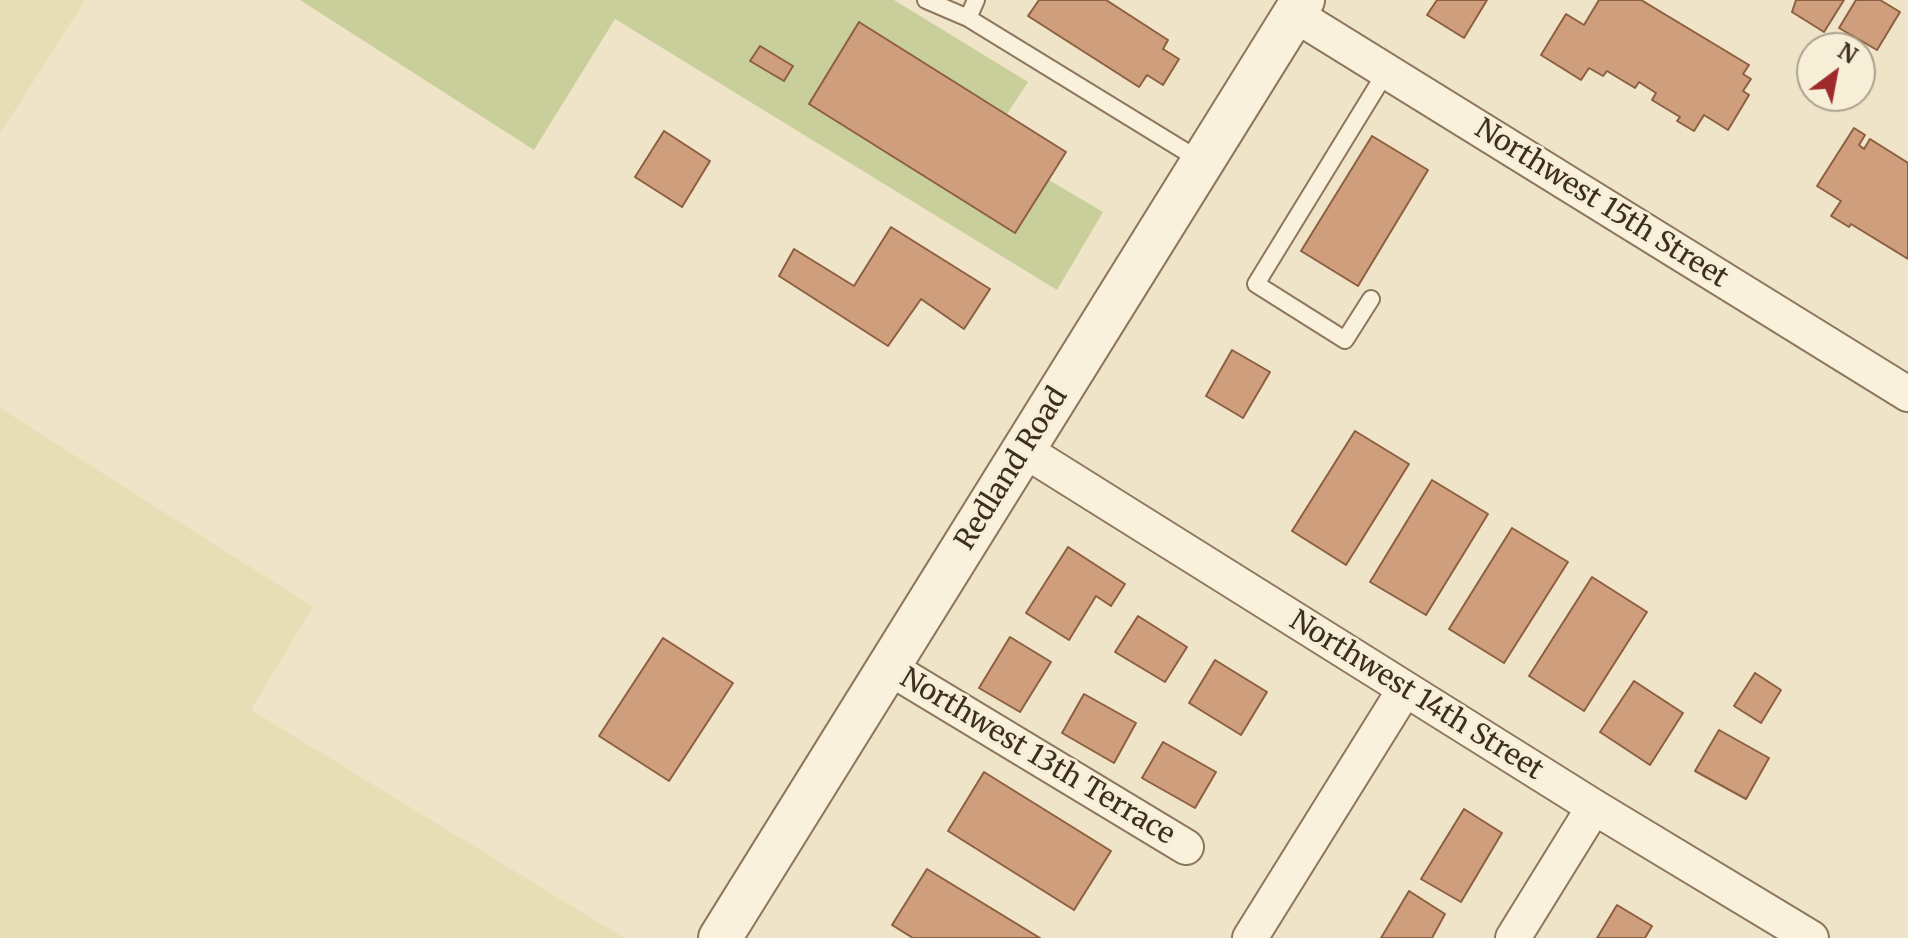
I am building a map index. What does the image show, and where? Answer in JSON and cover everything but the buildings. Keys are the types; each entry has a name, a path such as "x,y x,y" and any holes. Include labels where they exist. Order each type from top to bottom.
{"street":[{"name":"Northwest 15th Street","path":"1299,7 1386,72 1908,394"},
{"name":"Redland Road","path":"720,938 1299,7"},
{"name":"Northwest 14th Street","path":"1024,450 1594,807 1811,938"},
{"name":"Northwest 13th Terrace","path":"888,667 1186,847"},
{"path":"1250,938 1405,689"},
{"path":"1513,938 1594,807"}],"lane":[{"path":"926,0 968,18 1203,162"},
{"path":"968,18 976,0"},
{"path":"1371,299 1345,340 1256,284 1386,72"}],"shaded area":[{"path":"0,0 85,0 0,134"},
{"path":"0,408 313,607 251,710 624,938 0,938"}],"green space":[{"path":"300,0 894,0 1028,82 1007,114 860,23 809,104 1015,233 1049,180 1103,212 1057,290 615,19 534,150"}]}
